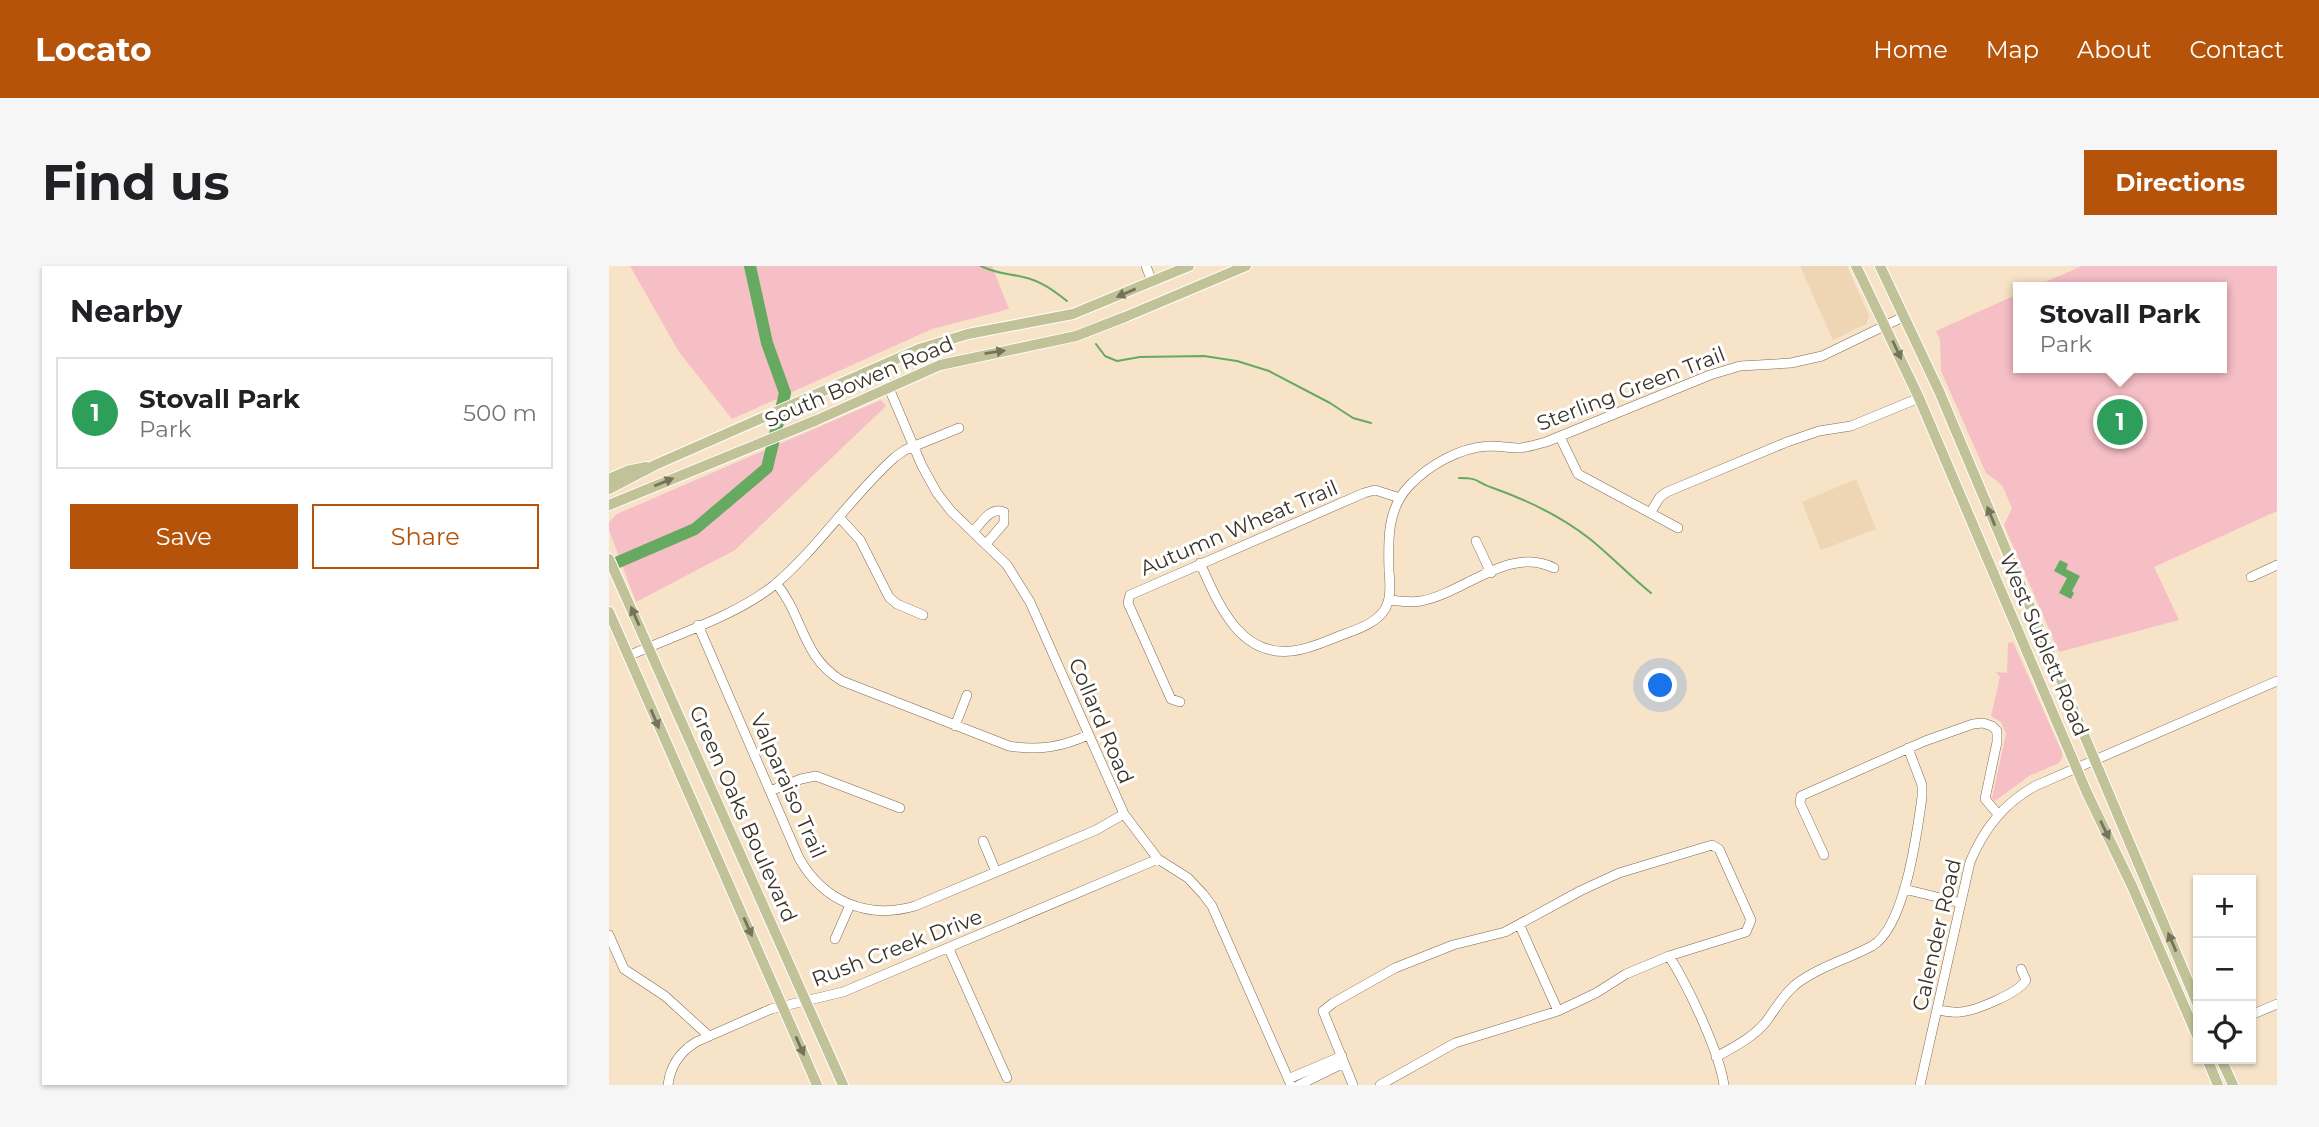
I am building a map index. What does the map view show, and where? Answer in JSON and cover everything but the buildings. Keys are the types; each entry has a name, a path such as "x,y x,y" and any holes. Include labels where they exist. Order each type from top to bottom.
{"main road":[{"name":"South Bowen Road","path":"609,489 655,465 919,349 968,334 1073,314 1189,266"},
{"name":"South Bowen Road","path":"609,505 954,361 1059,340 1092,330 1245,266"},
{"name":"West Sublett Road","path":"1856,266 1919,398 2077,767 2193,1027"},
{"name":"West Sublett Road","path":"1880,266 1939,391 2196,1001"},
{"path":"695,447 703,467"},
{"path":"609,479 627,471 655,465"},
{"name":"Green Oaks Boulevard","path":"609,559 843,1085"},
{"path":"609,612 817,1085"},
{"path":"2209,1064 2218,1085"},
{"path":"2223,1064 2233,1085"}],"street":[{"path":"1146,266 1152,282"},
{"name":"Sterling Green Trail","path":"1388,600 1388,533 1392,516 1399,498 1430,468 1465,451 1487,446 1521,448 1560,437 1710,375 1739,366 1808,360 1903,317"},
{"name":"Collard Road","path":"880,367 913,446 937,493 1006,565 1030,602 1124,814 1158,859 1192,882 1212,906 1290,1082"},
{"path":"1650,513 1660,497 1667,492 1787,442 1819,431 1851,426 1919,398"},
{"path":"628,656 745,604 776,583 891,461 913,446 959,428"},
{"path":"1560,437 1578,474 1678,528"},
{"name":"Autumn Wheat Trail","path":"1180,702 1171,699 1128,603 1130,595 1364,493 1375,490 1399,498"},
{"path":"973,532 993,511 1004,512 1004,523 986,544"},
{"path":"839,517 860,540 889,597 897,604 923,615"},
{"path":"1476,541 1490,573"},
{"path":"1200,563 1217,600 1234,627 1254,644 1278,652 1307,648 1360,628 1382,613 1388,600 1420,601 1437,596 1513,563 1529,561 1554,568"},
{"path":"2251,577 2277,565"},
{"path":"776,583 789,600 813,654 827,672 842,681 999,744 1027,749 1059,746 1088,736"},
{"name":"Valparaiso Trail","path":"698,625 799,858 810,875 830,894 850,905 874,911 907,908 1097,830 1124,814"},
{"name":"Calender Road","path":"1920,1085 1970,862 1977,845 1998,814 2020,794 2277,681"},
{"path":"955,726 967,695"},
{"path":"1824,855 1800,803 1801,796 1908,748 1973,724 1992,726 1997,732 1985,799 1998,814"},
{"path":"1716,1057 1755,1033 1784,996 1805,977 1874,945 1885,936 1897,915 1904,889 1922,797 1919,777 1908,748"},
{"path":"770,791 816,776 900,808"},
{"path":"983,841 996,872"},
{"path":"1353,1085 1323,1011 1333,1003 1395,968 1453,945 1520,926 1580,891 1619,873 1712,845 1719,849 1751,920 1746,932 1669,956 1626,974 1596,993 1558,1011 1455,1044 1380,1085"},
{"name":"Rush Creek Drive","path":"668,1085 670,1073 682,1054 691,1045 709,1036 765,1011 843,992 1158,859"},
{"path":"1904,889 1961,903"},
{"path":"835,939 850,905"},
{"path":"1520,926 1558,1011"},
{"path":"609,935 625,969 665,996 709,1036"},
{"path":"949,949 1007,1078"},
{"path":"1669,956 1687,987 1716,1057 1724,1085"},
{"path":"1938,1010 1958,1013 1968,1011 2018,989 2025,980 2021,969"},
{"path":"2256,1013 2277,1004"},
{"path":"1290,1082 1343,1060"},
{"path":"1299,1085 1343,1060"}],"shaded area":[{"path":"630,266 992,266 1009,309 932,329 732,419 679,352"},
{"path":"1800,266 1847,266 1869,316 1866,324 1833,340"},
{"path":"2082,266 2277,266 2277,511 2154,567 2179,620 2059,652 2004,525 2012,508 2002,485 1986,473 1941,371 1940,340 1936,331 2013,296 2013,373 2227,373 2227,282 2045,282"},
{"path":"881,400 886,406 735,550 636,602 609,530 609,522 617,514"},
{"path":"1856,479 1876,529 1821,550 1802,502"},
{"path":"2060,560 2068,564 2066,569 2080,576 2071,599 2059,593 2067,578 2054,571"},
{"path":"2013,642 2062,752 2062,758 2059,763 2029,776 1995,801 1992,798 2006,734 2001,722 1991,716 2000,677 1996,672 2007,673 2008,643"}],"waterway":[{"path":"609,566 695,529 767,468 785,393 767,343 750,266"},
{"path":"981,266 1035,281 1067,301"},
{"path":"1096,344 1105,356 1117,361 1140,357 1204,356 1237,361 1269,371 1353,418 1371,423"},
{"path":"1459,478 1477,481 1568,523 1651,593"}],"place":[{"name":"Stovall Park","path":"2120,422"}]}
